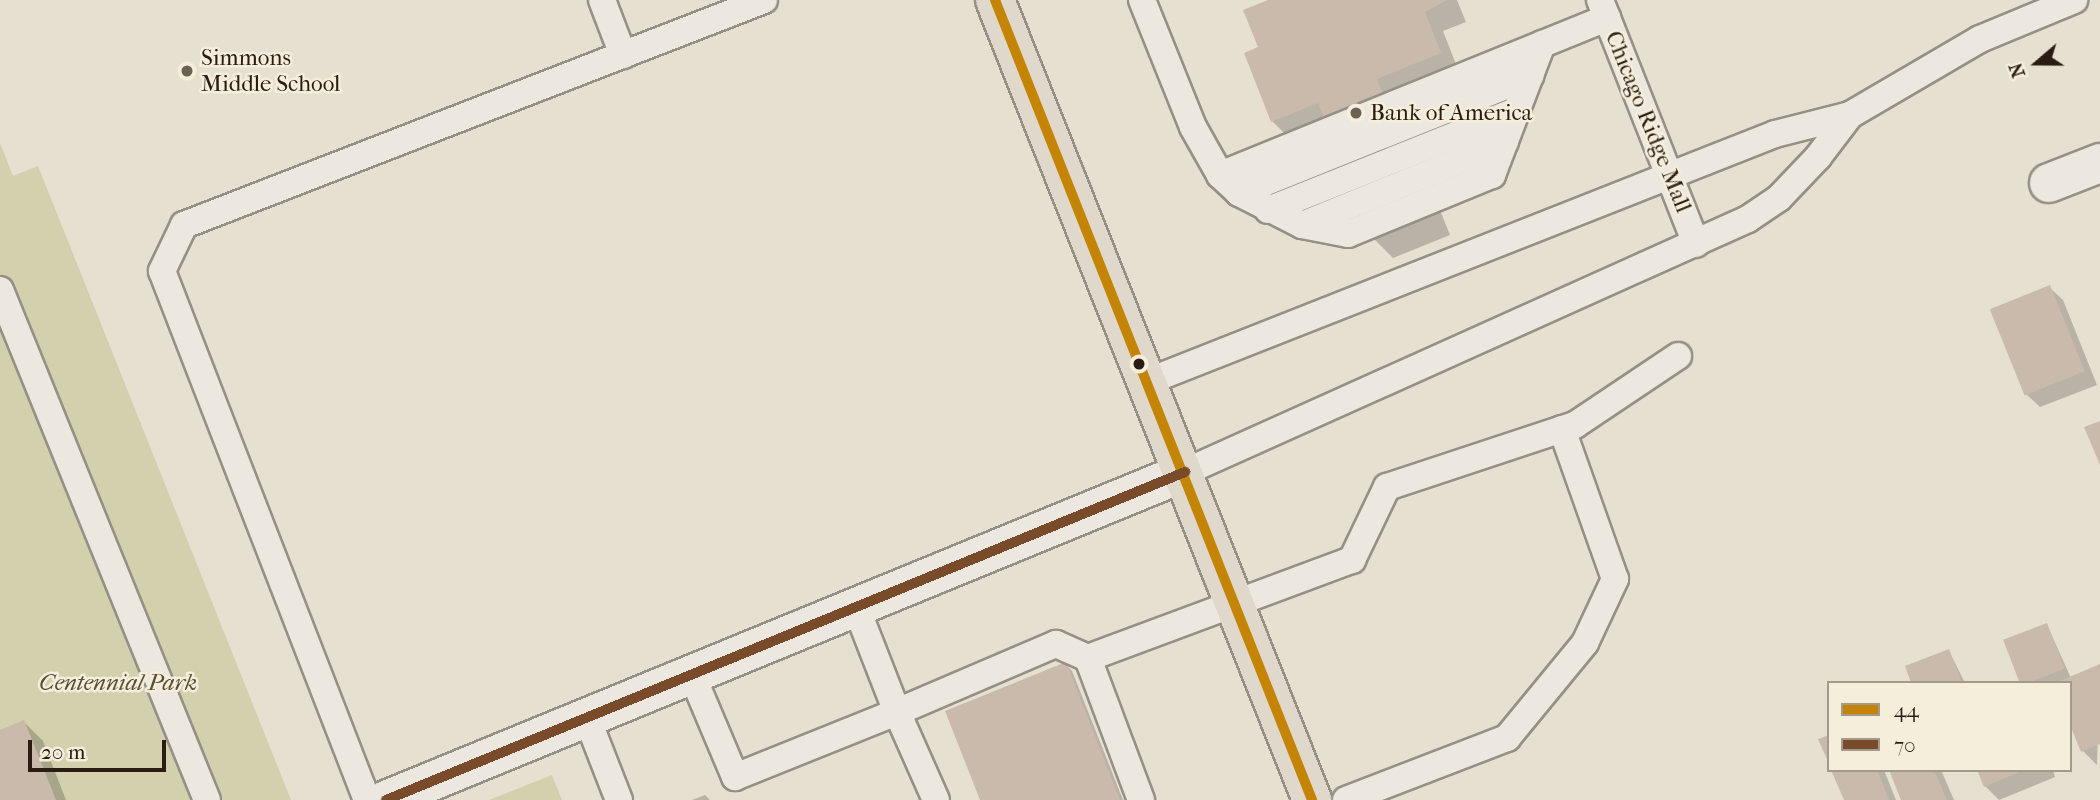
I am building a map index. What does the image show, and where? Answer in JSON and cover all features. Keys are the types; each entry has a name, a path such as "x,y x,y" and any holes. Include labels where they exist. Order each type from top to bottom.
{"main road":[{"path":"995,0 1149,381 1312,800"}],"street":[{"path":"2049,183 2100,163"},
{"path":"386,800 1185,472"}],"lane":[{"path":"601,0 623,55"},
{"path":"367,800 162,271 184,225 764,0"},
{"path":"1142,0 1193,127 1220,174 1240,193 1268,210 1302,225 1348,234 1492,175 1542,44"},
{"path":"1149,381 1775,134 1850,114 1987,35 2074,0"},
{"path":"1220,174 1542,44 1603,9"},
{"name":"Chicago Ridge Mall","path":"1603,9 1696,244"},
{"path":"1240,193 1530,76"},
{"path":"1268,210 1516,111"},
{"path":"1185,472 1696,244 1779,198 1818,157 1850,114"},
{"path":"0,289 207,800"},
{"path":"692,675 735,777 1056,644 1088,658 1352,559 1387,487 1562,429 1678,356"},
{"path":"1346,800 1507,738 1585,643 1615,579 1562,429"},
{"path":"856,607 897,712 936,800"},
{"path":"1088,658 1141,800"},
{"path":"587,718 619,800"}],"green space":[{"name":"Centennial Park","path":"0,143 13,176 38,166 291,800 0,800"},
{"path":"552,775 562,800 489,800"}],"building":[{"name":"Bank of America","path":"1268,0 1447,0 1425,12 1441,53 1377,79 1432,216 1372,239 1318,103 1271,122 1244,53 1258,47 1243,10"},
{"path":"2050,285 2085,371 2025,396 1990,309"},
{"path":"2100,421 2100,465 2084,427"},
{"path":"2047,623 2065,669 2033,681 2019,681 2003,640"},
{"path":"1949,649 1961,681 1910,681 1905,666"},
{"path":"1066,662 1120,800 980,800 945,711"},
{"path":"2100,664 2100,744 2081,752 2072,730 2072,681 2060,681"},
{"path":"24,720 56,800 0,800 0,730"},
{"path":"1827,736 1827,759 1818,739"},
{"path":"1832,772 1878,772 1889,800 1844,800"},
{"path":"1890,772 1935,772 1947,800 1901,800"},
{"path":"1978,772 2019,772 1984,787"}],"transit line":[{"name":"44","path":"995,0 1312,800"},
{"name":"70","path":"386,800 1185,472"}],"place":[{"name":"Simmons Middle School","path":"187,71"},
{"name":"Bank of America","path":"1356,113"}]}
